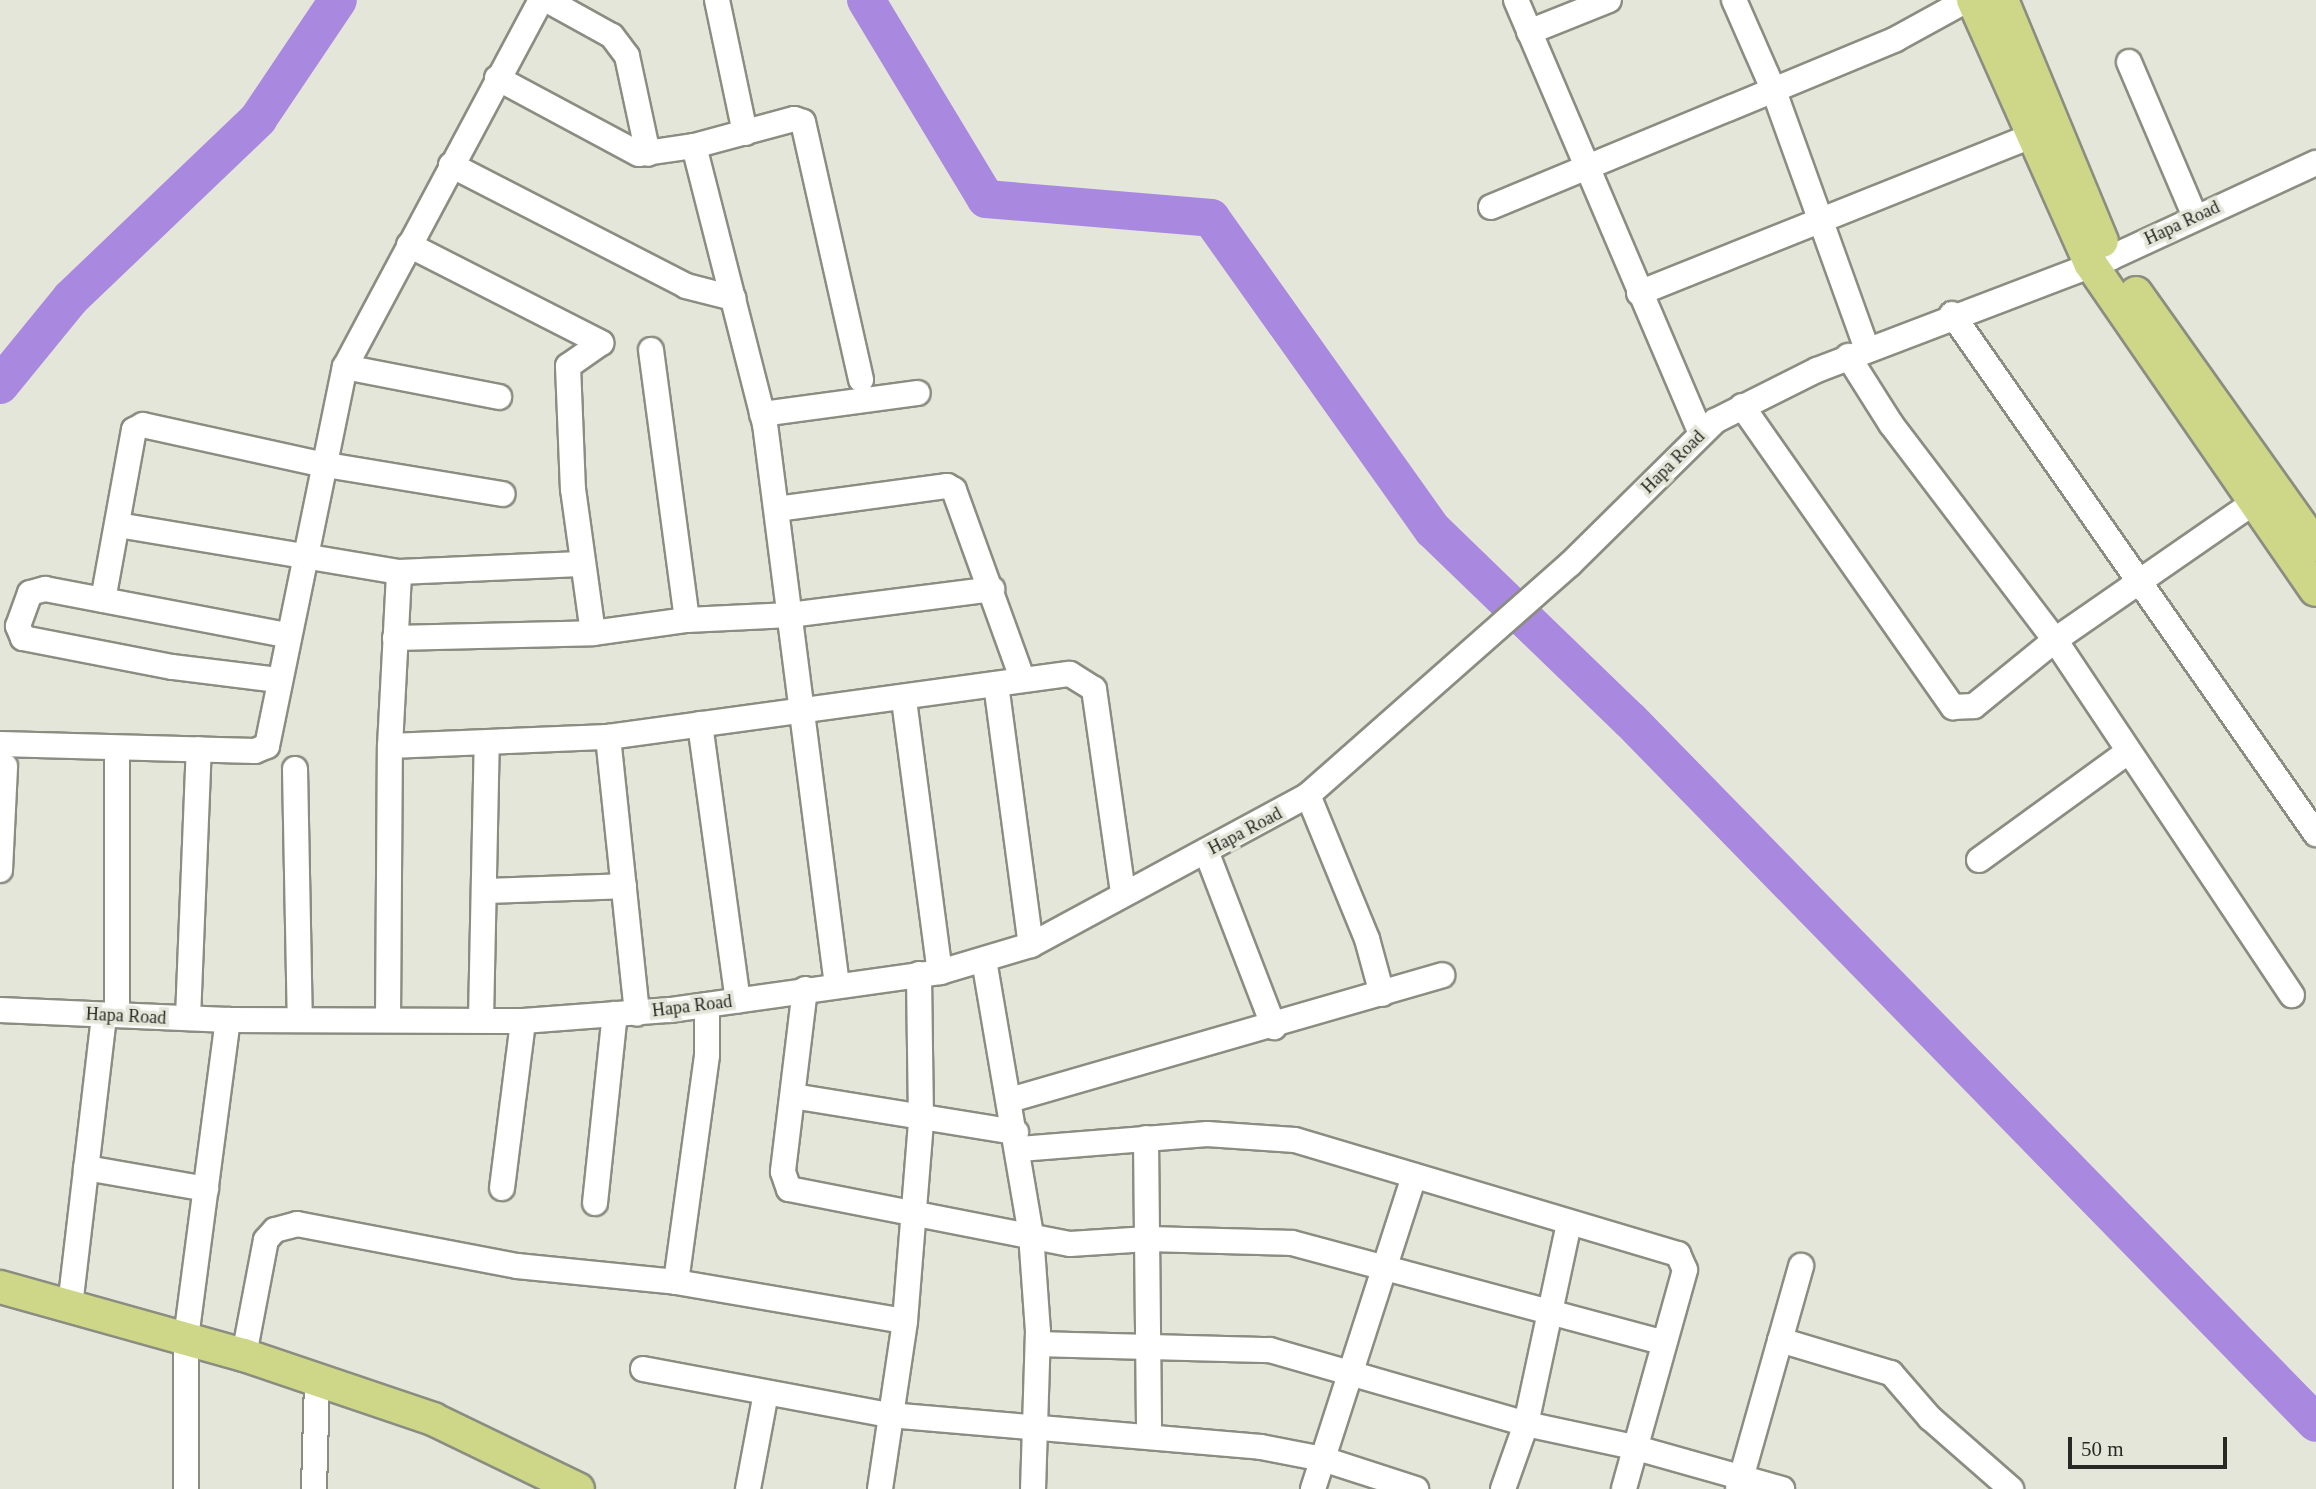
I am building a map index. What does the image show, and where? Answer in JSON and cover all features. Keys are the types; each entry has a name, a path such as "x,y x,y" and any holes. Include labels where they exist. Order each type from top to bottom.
{"main road":[{"path":"1973,0 2030,137 2100,261 2265,494 2316,590"},
{"path":"2002,0 2100,261"},
{"path":"2265,494 2316,546"},
{"path":"0,1287 244,1355 433,1419 566,1486"}],"street":[{"path":"0,870 3,755 199,749 255,751 267,746 302,555 345,367 541,0"},
{"path":"547,0 612,36 627,56 648,154"},
{"path":"717,0 745,133"},
{"path":"1516,0 1701,433"},
{"path":"1529,32 1609,0"},
{"path":"1734,0 1774,91 1824,221 1858,353 1891,424 2054,640 2292,995"},
{"path":"1491,207 1896,39 1967,0"},
{"path":"2129,62 2195,217"},
{"path":"497,78 606,140 648,154 694,146 794,119 804,125 861,380"},
{"path":"1639,293 2030,137"},
{"path":"694,146 762,414 777,509 800,709 838,985"},
{"name":"Hapa Road","path":"0,1010 228,1020 523,1021 708,1005 929,973 1031,945 1308,795 1570,564 1701,433 1742,406 1952,314 2100,261 2316,163"},
{"path":"451,165 686,286 733,298"},
{"path":"409,245 601,343 568,366 580,564 593,633"},
{"path":"1952,314 2141,580 2316,834"},
{"path":"651,350 687,620"},
{"path":"345,367 499,397"},
{"path":"762,414 918,393"},
{"path":"1742,406 1946,703 1975,705 2054,640 2265,494"},
{"path":"103,600 134,430 143,425 321,464 503,494"},
{"path":"777,509 947,486 961,497 1022,678"},
{"path":"118,525 399,572 580,564"},
{"path":"388,1020 390,746 399,572"},
{"path":"395,638 593,633 687,620 790,615 992,589"},
{"path":"278,680 172,667 18,634 27,597 35,590 103,600 287,635"},
{"path":"390,746 608,737 800,709 904,700 1022,678 1070,674 1094,689 1123,894"},
{"path":"996,684 1031,945"},
{"path":"880,1489 905,1321 922,1120 929,973 904,700"},
{"path":"700,724 738,1000"},
{"path":"595,1203 626,1013 624,886 608,737"},
{"path":"481,1019 487,744"},
{"path":"188,1018 199,749"},
{"path":"1979,860 2129,751"},
{"path":"70,1306 86,1168 110,1015 117,758"},
{"path":"295,769 300,1020"},
{"path":"1308,795 1367,939 1382,994"},
{"path":"1206,851 1274,1027"},
{"path":"484,891 624,886"},
{"path":"984,960 1018,1141 1031,1234 1038,1344 1033,1489"},
{"path":"1010,1100 1274,1027 1442,975"},
{"path":"805,989 783,1177 789,1189 914,1209 1070,1244 1148,1239 1292,1243 1385,1264 1549,1313 1662,1342"},
{"path":"676,1282 707,1055 708,1005"},
{"path":"186,1489 186,1338 228,1020"},
{"path":"502,1188 523,1021"},
{"path":"793,1096 1018,1141 1146,1139 1207,1133 1295,1140 1678,1254 1683,1261 1624,1489"},
{"path":"1146,1139 1151,1344 1149,1436"},
{"path":"86,1168 206,1189"},
{"path":"1313,1489 1414,1175"},
{"path":"1503,1489 1526,1424 1569,1223"},
{"path":"244,1355 262,1252 275,1230 285,1225 517,1266 676,1282 905,1321"},
{"path":"1739,1484 1801,1266"},
{"path":"1780,1340 1891,1373 1930,1418 2011,1489"},
{"path":"1038,1344 1151,1344 1270,1350 1526,1424 1633,1447 1739,1484 1782,1489"},
{"path":"643,1369 766,1394 892,1415 1149,1436 1323,1459 1416,1489"},
{"path":"314,1489 317,1381"},
{"path":"748,1489 766,1394"}],"waterway":[{"path":"0,385 71,298 258,119 338,0"},
{"path":"866,0 986,199 1211,218 1433,530 1630,720 2316,1423"}]}
